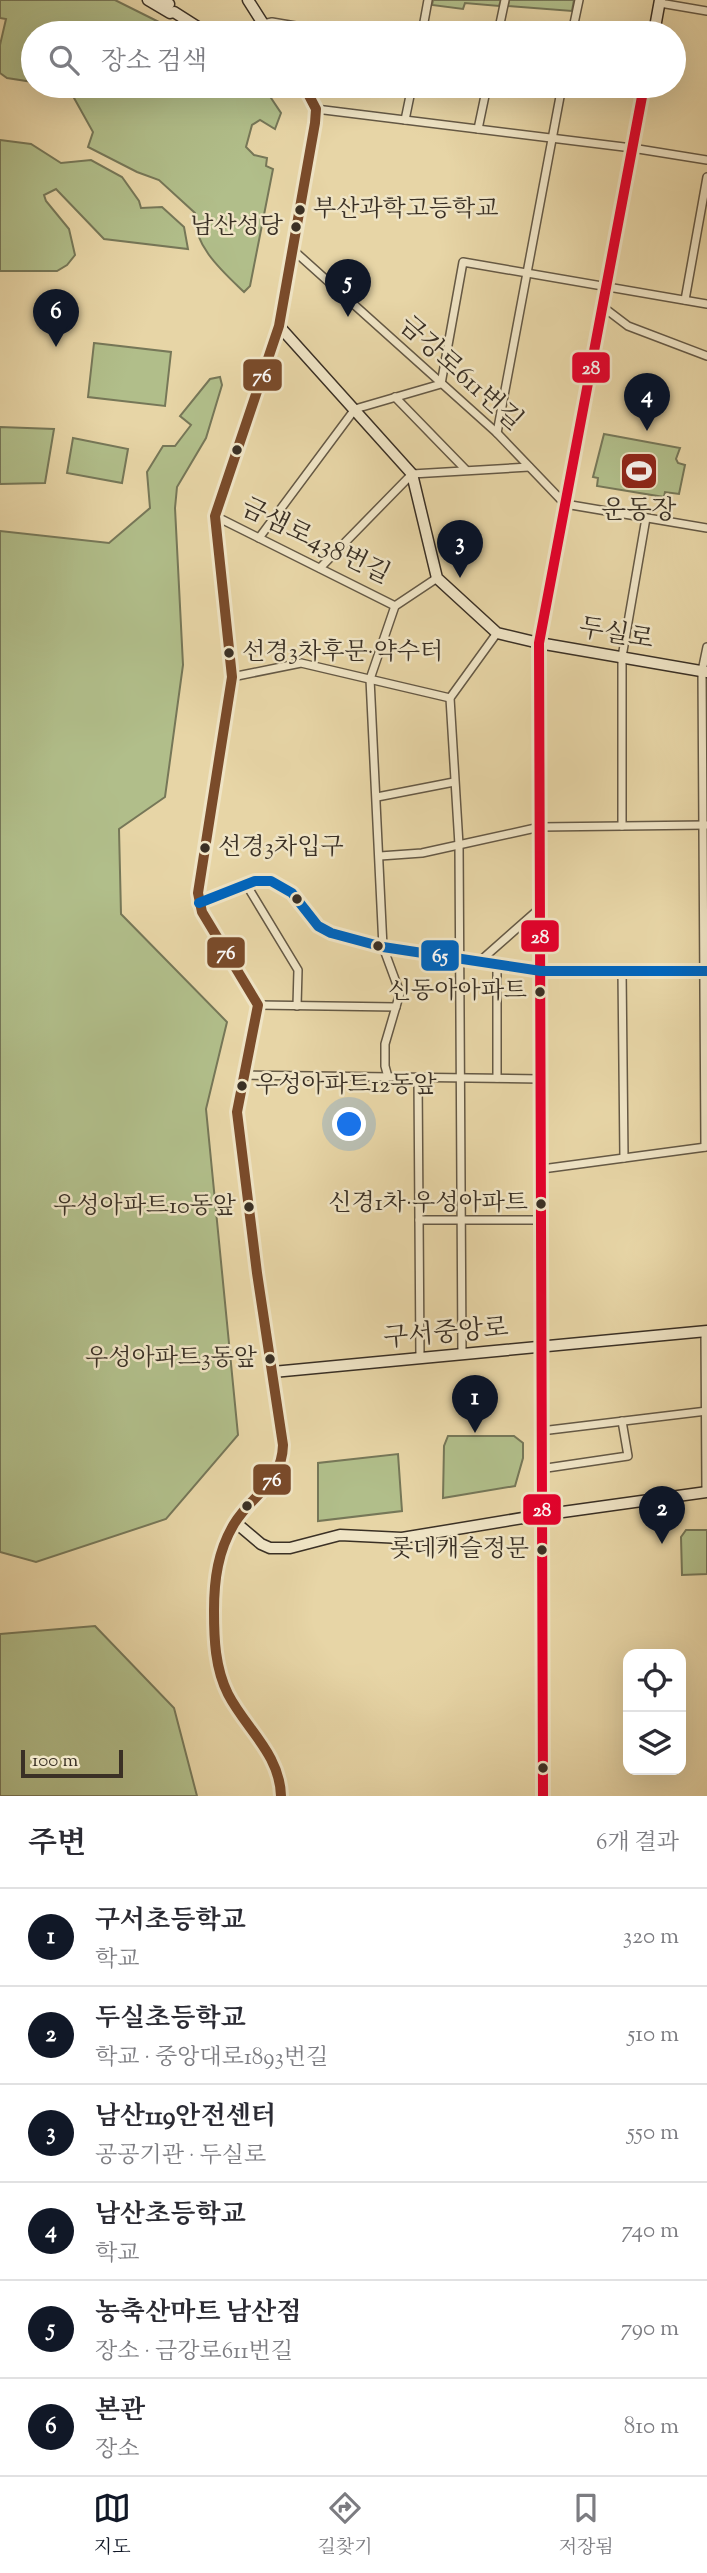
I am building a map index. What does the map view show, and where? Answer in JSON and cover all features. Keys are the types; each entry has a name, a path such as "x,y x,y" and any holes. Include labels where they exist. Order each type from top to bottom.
{"street":[{"path":"148,0 170,13 166,4"},
{"path":"248,0 261,21"},
{"path":"424,21 428,0"},
{"path":"501,21 505,0"},
{"path":"575,21 579,0"},
{"path":"656,21 660,1 707,11"},
{"path":"166,4 190,21"},
{"path":"281,1796 281,1784 273,1760 228,1694 218,1664 214,1610 219,1554 235,1522 277,1475 284,1445 238,1124 238,1099 258,1005 202,912 198,893 232,677 215,516 279,326 313,138 316,109 310,98"},
{"path":"405,120 410,98"},
{"path":"478,129 485,98"},
{"path":"497,433 560,98"},
{"path":"543,1796 538,643 642,98"},
{"path":"316,109 632,148 707,160"},
{"path":"685,299 707,177"},
{"path":"698,230 707,232"},
{"name":"금강로611번길","path":"292,249 497,433 565,505"},
{"path":"259,538 355,408 441,384 463,262 707,304"},
{"path":"603,307 628,326 707,356"},
{"path":"279,326 412,474 438,578 395,606 370,679 383,947 398,984 399,998 385,1044 388,1077"},
{"path":"396,397 466,471"},
{"path":"320,568 412,474 529,467"},
{"path":"565,505 707,528"},
{"name":"금샘로438번길","path":"215,516 395,606"},
{"path":"622,826 622,657 646,518"},
{"name":"두실로","path":"438,578 497,633 538,643 705,672"},
{"path":"462,1354 459,845 450,698 497,633"},
{"path":"542,1169 706,1147 707,647"},
{"path":"232,677 301,663 450,698"},
{"path":"377,797 454,782"},
{"path":"380,856 422,853 540,827 705,825"},
{"path":"199,903 246,884 271,881 292,892 318,926 331,933 383,947 541,971 706,971"},
{"path":"246,884 298,970 297,1006"},
{"path":"480,961 540,908"},
{"path":"497,964 498,1079"},
{"path":"622,971 624,1158"},
{"path":"258,1005 396,1007"},
{"path":"243,1075 541,1079"},
{"path":"418,1077 420,1358"},
{"path":"419,1220 542,1220"},
{"path":"235,1522 261,1544 270,1548 290,1548 340,1535 402,1538 706,1492 706,1331"},
{"name":"구서중앙로","path":"273,1372 706,1331"},
{"path":"541,1431 706,1411"},
{"path":"540,1469 628,1456 622,1421"}],"green space":[{"path":"0,0 115,0 157,21 21,21 21,80 7,78 0,73 0,45 6,19 0,18"},
{"path":"433,0 501,0 499,6 465,3 463,9 432,5"},
{"path":"509,0 574,0 572,11 508,6"},
{"path":"74,98 271,98 281,113 275,129 260,120 252,125 246,147 254,155 267,158 266,166 273,169 250,286 244,292 210,257 198,236 195,213 159,180 88,147 93,132"},
{"path":"0,140 31,144 61,163 91,160 122,177 141,208 162,207 184,227 188,249 104,239 56,189 44,195 69,229 75,255 67,265 57,271 0,271"},
{"path":"94,343 171,352 165,406 88,397"},
{"path":"220,377 222,385 206,438 177,487 175,508 183,665 165,797 119,829 121,914 227,1022 206,1109 238,1435 166,1519 36,1562 0,1552 0,531 109,543 150,508 147,472 163,446 175,446 191,425 180,416 210,379"},
{"path":"0,427 54,429 45,483 0,484"},
{"name":"운동장","path":"604,434 680,448 676,459 678,463 685,465 679,494 665,492 664,497 597,486 598,478 593,477"},
{"path":"73,438 128,449 122,483 67,473"},
{"path":"448,1436 514,1436 523,1443 523,1458 515,1486 443,1498 444,1446"},
{"path":"398,1454 402,1511 318,1521 318,1463"},
{"path":"686,1530 707,1530 707,1574 682,1575 681,1537"},
{"path":"95,1626 174,1708 197,1796 0,1796 0,1634"}],"transit line":[{"name":"76","path":"281,1796 279,1781 269,1754 228,1694 218,1664 215,1643 215,1588 224,1544 241,1514 272,1479 283,1445 257,1273 237,1112 258,1005 202,912 198,893 232,677 215,516 279,326 315,123 316,109 310,98"},
{"name":"28","path":"543,1796 539,643 642,98"},
{"name":"65","path":"199,903 255,881 271,881 292,893 318,926 331,933 383,947 541,971 707,971"}],"place":[{"name":"부산과학고등학교","path":"300,210"},
{"name":"남산성당","path":"296,227"},
{"name":"농축산마트 남산점","path":"348,317"},
{"name":"본관","path":"56,347"},
{"name":"남산초등학교","path":"647,431"},
{"name":"운동장","path":"639,471"},
{"name":"남산119안전센터","path":"460,578"},
{"name":"선경3차후문·약수터","path":"229,653"},
{"name":"선경3차입구","path":"205,848"},
{"name":"신동아아파트","path":"540,992"},
{"name":"우성아파트12동앞","path":"242,1086"},
{"name":"신경1차·우성아파트","path":"541,1204"},
{"name":"우성아파트10동앞","path":"249,1207"},
{"name":"우성아파트3동앞","path":"270,1359"},
{"name":"구서초등학교","path":"475,1433"},
{"name":"두실초등학교","path":"662,1544"},
{"name":"롯데캐슬정문","path":"542,1550"}]}
